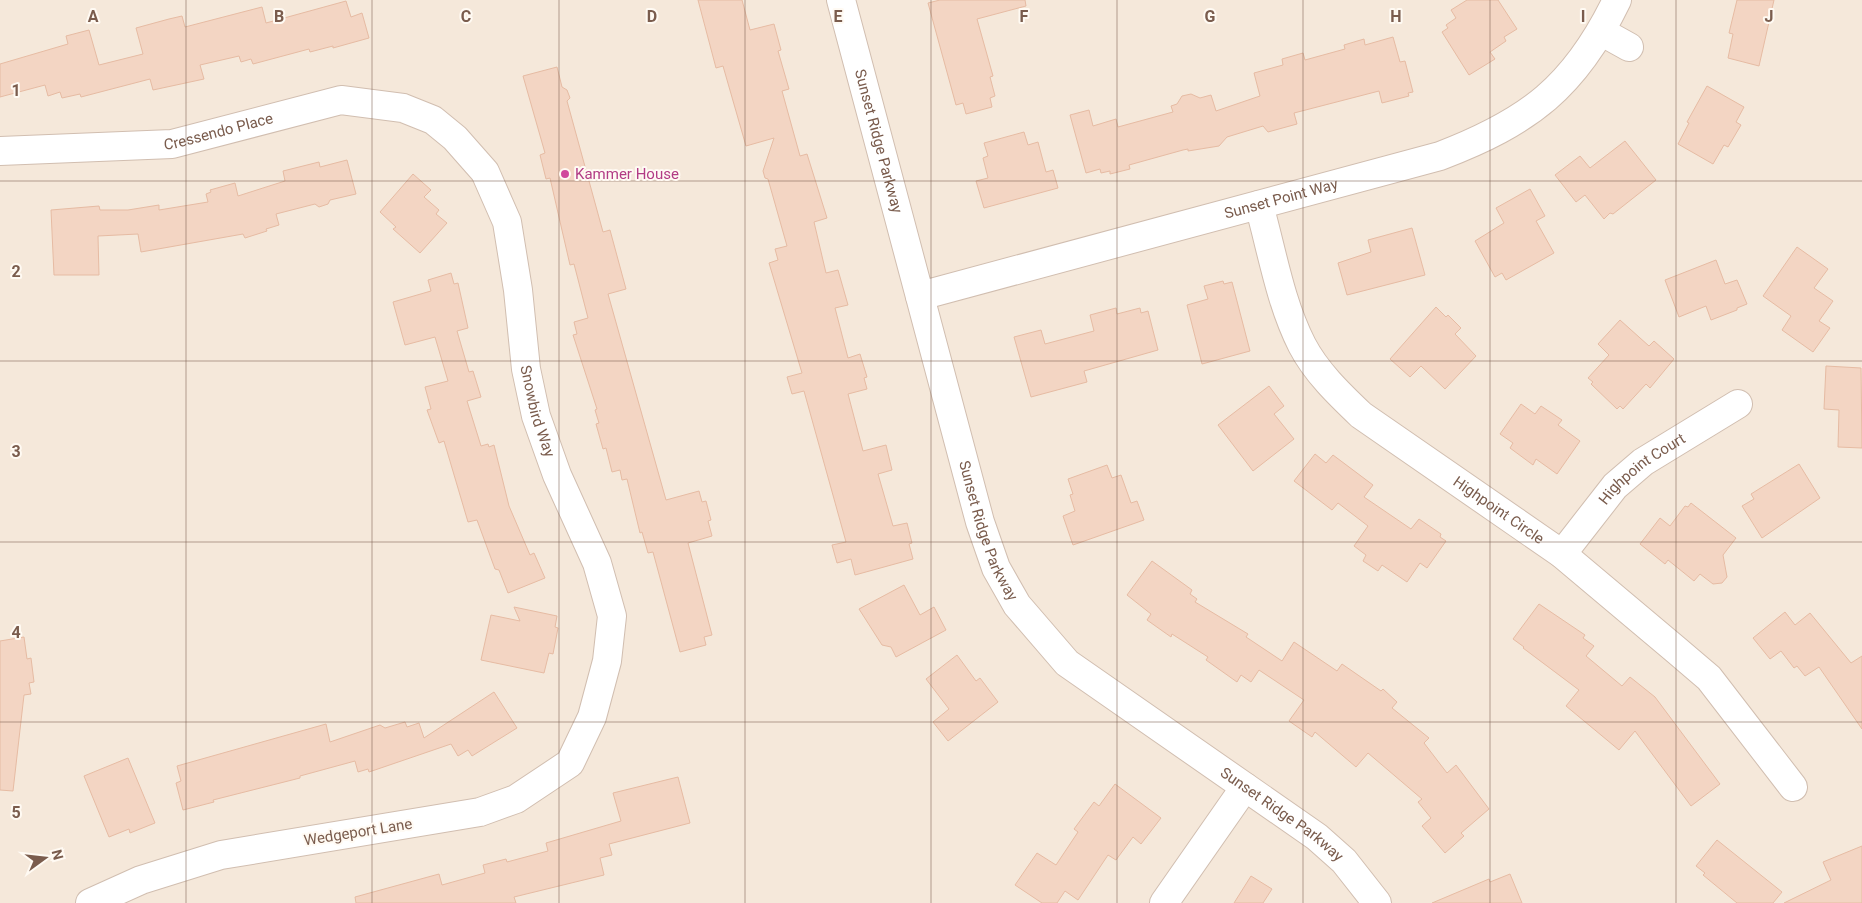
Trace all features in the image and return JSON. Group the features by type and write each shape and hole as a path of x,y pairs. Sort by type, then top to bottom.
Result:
{"street":[{"name":"Sunset Ridge Parkway","path":"841,0 980,522 996,568 1017,605 1067,663 1317,837 1344,861 1377,903"},
{"name":"Sunset Point Way","path":"920,296 1440,156 1481,140 1510,125 1541,105 1567,80 1602,32 1617,0"},
{"path":"1602,32 1629,47"},
{"name":"Cressendo Place","path":"0,151 172,144 341,100 403,108 433,120"},
{"name":"Snowbird Way","path":"433,120 455,138 485,172 507,222 518,290 526,369 536,416 557,475 597,563 612,616 606,661 592,717"},
{"name":"Highpoint Circle","path":"1259,205 1288,314 1302,346 1327,381 1361,415 1562,554 1709,678 1792,787"},
{"name":"Highpoint Court","path":"1562,554 1615,486 1643,462 1738,404"},
{"name":"Wedgeport Lane","path":"90,903 141,880 221,855 480,812 516,799 570,763 592,717"},
{"path":"1164,903 1245,787"}],"shaded area":[{"path":"0,0 1862,0 1862,903 0,903"}],"building":[{"path":"698,0 742,0 750,30 774,24 781,50 778,51 789,89 782,91 800,156 807,154 827,218 814,222 826,273 838,270 848,305 835,308 848,358 860,354 867,377 864,378 867,389 848,394 863,451 886,445 892,470 878,474 893,526 907,523 912,543 909,544 913,559 855,575 851,559 837,563 832,545 846,542 804,391 792,394 787,377 802,373 769,263 778,260 775,249 787,246 768,179 765,178 763,171 774,138 746,146 723,66 716,68"},
{"path":"940,0 1025,0 1026,6 977,19 993,76 990,77 995,96 990,98 992,107 966,114 963,103 956,105 928,3"},
{"path":"1467,0 1498,0 1517,29 1504,37 1506,41 1490,52 1495,59 1469,75 1442,32 1448,28 1446,25 1456,18 1451,10"},
{"path":"1737,0 1774,0 1759,66 1728,58 1733,34 1729,33"},
{"path":"346,1 351,17 362,13 369,38 333,48 333,46 310,52 309,49 253,64 251,59 241,62 239,56 200,65 204,79 153,90 150,79 81,97 80,94 62,98 60,92 48,96 45,85 0,97 0,64 68,44 66,36 89,30 99,65 143,54 136,28 169,19 182,16 185,27 262,7 266,23"},
{"path":"1393,37 1400,62 1405,61 1413,92 1408,93 1409,96 1382,103 1379,91 1294,113 1297,124 1268,132 1263,126 1227,137 1219,146 1188,151 1188,149 1183,150 1129,165 1130,169 1110,174 1110,171 1101,173 1100,169 1086,173 1070,115 1089,110 1093,126 1116,119 1118,127 1173,112 1171,106 1177,104 1182,96 1191,94 1200,98 1211,95 1216,111 1260,96 1254,73 1283,65 1282,59 1303,53 1305,60 1345,49 1344,45 1364,39 1365,45"},
{"path":"557,67 562,87 567,90 570,98 567,101 603,232 610,230 626,289 608,294 666,500 699,491 702,502 706,501 711,520 708,521 712,536 688,543 712,635 704,637 706,645 680,652 653,552 648,553 642,532 640,533 627,479 622,480 620,470 612,472 606,448 603,449 596,424 599,423 595,410 597,409 573,335 577,334 574,322 588,318 574,264 570,265 550,178 546,179 540,155 545,153 523,76"},
{"path":"1707,86 1744,107 1736,122 1741,125 1728,147 1724,145 1713,164 1678,144 1689,123 1687,122"},
{"path":"1024,132 1028,145 1038,142 1046,172 1053,170 1058,188 984,208 976,181 988,178 983,158 988,156 984,143"},
{"path":"1625,141 1656,180 1604,219 1585,195 1576,202 1555,175 1580,156 1590,168"},
{"path":"347,160 356,194 330,200 328,204 319,207 315,204 276,214 279,225 266,229 267,231 245,238 243,234 141,252 138,234 98,236 99,275 54,275 51,210 99,206 100,210 128,210 159,205 159,210 208,202 206,194 211,192 210,190 235,183 238,196 285,181 283,171 319,162 320,167"},
{"path":"413,174 431,190 424,197 439,210 436,214 447,223 420,253 393,229 396,227 380,212"},
{"path":"1530,189 1545,216 1536,221 1554,253 1506,280 1502,273 1495,277 1475,241 1504,223 1496,208"},
{"path":"1412,228 1425,275 1347,295 1338,263 1371,252 1368,240"},
{"path":"1797,247 1828,269 1814,288 1833,301 1819,321 1830,328 1813,352 1782,330 1791,316 1763,296"},
{"path":"1716,260 1725,284 1737,280 1747,304 1711,320 1706,306 1679,317 1665,280"},
{"path":"451,273 454,284 458,283 468,328 457,331 469,372 473,371 481,397 467,401 481,446 488,444 489,447 494,445 509,506 530,555 534,553 545,578 508,593 499,570 495,569 477,520 468,522 444,441 439,443 427,410 431,409 425,387 448,381 435,337 405,345 393,302 431,291 428,280"},
{"path":"1223,281 1224,284 1232,282 1250,351 1202,364 1187,305 1208,299 1204,286"},
{"path":"1436,307 1446,317 1448,315 1461,328 1455,334 1476,356 1445,389 1421,366 1410,377 1390,359"},
{"path":"1116,308 1117,314 1140,308 1141,313 1148,311 1158,350 1084,371 1087,382 1031,397 1014,337 1041,330 1045,344 1094,331 1090,315"},
{"path":"1620,320 1649,346 1654,341 1674,359 1650,388 1646,384 1623,409 1620,406 1617,409 1591,384 1593,382 1588,378 1609,355 1598,344"},
{"path":"1826,366 1861,368 1862,448 1838,447 1839,410 1824,409"},
{"path":"1269,386 1284,406 1274,414 1294,439 1253,471 1218,425"},
{"path":"1521,404 1535,414 1541,406 1562,420 1558,425 1580,441 1557,474 1536,459 1533,465 1510,448 1513,443 1500,434"},
{"path":"1315,454 1326,463 1333,455 1373,485 1364,497 1411,529 1419,519 1441,534 1440,537 1446,541 1427,568 1420,563 1407,582 1382,565 1378,571 1363,561 1366,555 1354,546 1368,526 1338,503 1332,510 1294,481"},
{"path":"1799,464 1820,498 1762,538 1742,506 1754,499 1751,494"},
{"path":"1107,465 1112,478 1121,475 1131,503 1137,501 1144,520 1073,545 1063,516 1075,511 1070,495 1073,494 1068,479"},
{"path":"1691,503 1736,538 1723,555 1727,577 1722,583 1713,584 1700,574 1694,581 1668,560 1665,564 1640,544 1660,518 1670,526 1685,506 1688,507"},
{"path":"1152,561 1192,590 1190,594 1197,599 1195,602 1248,634 1246,637 1282,661 1294,642 1337,671 1342,664 1381,691 1383,689 1397,702 1392,708 1429,738 1424,743 1447,773 1456,765 1489,809 1461,833 1464,836 1445,853 1422,826 1431,818 1418,802 1422,799 1368,753 1356,767 1315,732 1312,737 1289,721 1304,700 1259,670 1251,682 1241,675 1237,682 1206,660 1208,657 1172,634 1171,637 1147,620 1151,614 1127,595"},
{"path":"904,585 920,615 934,607 946,630 896,657 891,647 882,645 859,609"},
{"path":"1539,604 1585,635 1583,638 1594,646 1586,656 1622,686 1630,677 1655,697 1720,784 1691,806 1635,731 1619,750 1566,706 1579,690 1513,639"},
{"path":"514,607 557,616 555,627 558,628 553,654 549,653 544,673 481,660 491,615 520,621"},
{"path":"1785,612 1795,625 1810,613 1851,663 1862,656 1862,729 1819,667 1805,676 1797,666 1794,668 1781,651 1770,659 1753,638"},
{"path":"24,637 27,659 31,658 34,682 29,683 31,694 24,695 13,791 0,790 0,641"},
{"path":"957,655 976,681 980,678 998,702 948,741 933,722 949,709 926,679"},
{"path":"494,692 517,728 472,756 468,750 458,756 451,744 369,772 368,769 358,772 355,761 183,810 176,783 181,781 177,766 326,724 330,742 380,725 385,728 405,722 407,727 419,723 424,738"},
{"path":"128,758 155,823 130,833 129,829 109,837 84,776"},
{"path":"678,777 690,823 609,844 612,855 600,858 604,875 514,897 516,903 356,903 355,897 439,874 442,885 485,873 483,865 506,859 507,862 548,851 546,843 621,821 613,793"},
{"path":"1115,784 1161,818 1141,844 1133,837 1116,860 1108,855 1078,900 1065,891 1057,903 1042,903 1015,885 1037,853 1056,865 1078,832 1074,829 1094,802 1099,806"},
{"path":"1717,840 1782,892 1773,903 1737,903 1703,875 1705,873 1696,866"},
{"path":"1862,846 1862,903 1784,903 1831,880 1823,862"},
{"path":"1510,874 1522,903 1432,903 1489,879 1490,882"},
{"path":"1251,876 1272,889 1263,903 1234,903"}],"place":[{"name":"Kammer House","path":"565,174"}]}
